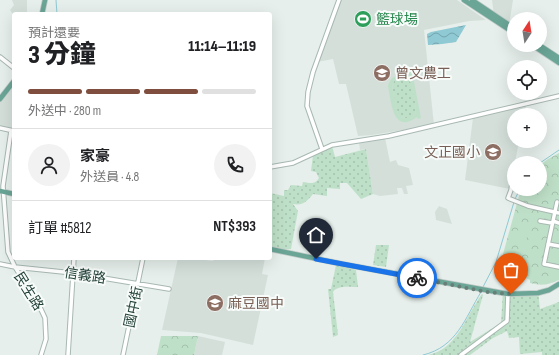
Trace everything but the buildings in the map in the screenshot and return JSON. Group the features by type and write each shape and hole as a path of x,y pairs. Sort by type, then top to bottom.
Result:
{"main road":[{"path":"42,12 45,0"},
{"path":"464,0 507,28"},
{"path":"472,0 507,23"},
{"path":"547,50 559,58"},
{"path":"542,52 559,63"},
{"path":"0,98 12,83"},
{"path":"1,191 12,194"},
{"path":"272,249 487,292 508,294 538,293 549,290 559,284"}],"street":[{"path":"322,149 307,106 308,92 313,72 339,0"},
{"path":"0,56 12,66"},
{"path":"272,167 293,163 336,144 389,136 559,96"},
{"path":"0,128 12,131"},
{"name":"民生路","path":"12,131 1,191 8,252 15,267 38,303 45,318 46,339 40,355"},
{"path":"509,196 508,198 528,206 557,212"},
{"path":"557,202 557,212 553,222 544,264 559,267"},
{"path":"0,215 5,216"},
{"path":"540,221 559,222"},
{"path":"548,244 559,246"},
{"path":"68,355 74,260"},
{"name":"國中街","path":"123,355 143,260"},
{"name":"信義路","path":"0,264 15,267 73,272 169,289"},
{"path":"460,355 508,321 508,294"}],"shaded area":[{"path":"12,0 27,0 27,12 12,13 10,10 14,5"},
{"name":"曾文農工","path":"340,0 457,0 486,20 469,21 424,30 434,125 358,136 346,84 339,84 333,59 317,62"},
{"path":"492,0 513,0 511,12 507,12 507,24 494,15"},
{"path":"12,84 12,128 0,125 0,99"},
{"name":"文正國小","path":"507,110 507,148 518,148 516,156 507,156 507,188 465,180 473,118"},
{"path":"385,138 390,162 396,160 398,165 409,168 413,185 406,186 408,194 404,194 402,188 397,188 398,194 380,196 373,194 366,149 360,150 359,142"},
{"path":"439,206 447,209 452,224 436,220 435,212"},
{"name":"麻豆國中","path":"178,260 265,260 262,274 268,275 253,345 201,333 162,330"},
{"name":"麻豆國中","path":"198,336 225,342 222,355 194,355"}],"green space":[{"path":"412,71 421,118 418,119 417,117 403,122 398,119 392,108 388,86 391,80 396,76 402,74 409,75 409,72","holes":["399,78 408,79 411,83 416,106 415,114 411,118 400,117 398,114 392,86 394,81"]},
{"path":"399,78 408,79 412,85 416,110 414,116 411,118 400,117 398,114 392,86 394,81"},
{"path":"332,146 335,157 366,149 373,194 361,199 347,183 340,183 340,189 327,188 327,196 313,194 302,204 293,204 298,211 291,249 272,250 272,193 284,196 284,190 288,190 291,185 302,186 303,182 316,182 319,178 316,172 311,171 313,155"},
{"path":"559,153 559,280 542,285 530,283 530,280 526,278 522,259 515,261 514,264 500,265 519,196 547,196 548,159"},
{"path":"515,230 528,232 525,246 512,243"},
{"path":"376,245 389,245 386,267 373,265"},
{"path":"336,265 356,270 358,287 341,287 337,288 333,292 338,335 333,337 328,289 331,289"},
{"path":"503,291 525,293 538,291 540,309 559,302 559,355 542,355 542,352 520,354 519,337 509,338 507,331 493,338 470,355 428,355 438,352 454,339 482,294 483,295 470,342 501,323"},
{"path":"161,336 198,336 194,355 157,355"}],"water":[{"path":"466,25 456,42 428,45 427,34"}],"waterway":[{"path":"56,0 57,12"},
{"path":"547,158 559,150"},
{"path":"483,287 496,262 514,202"},
{"path":"423,355 435,351 452,338 465,321 481,292"}],"way so far":[{"path":"417,278 487,292 511,294"}],"place":[{"name":"籃球場","path":"363,19"},
{"name":"曾文農工","path":"382,73"},
{"name":"文正國小","path":"493,152"},
{"name":"麻豆國中","path":"215,303"}],"route":[{"path":"316,259 417,278"}]}
